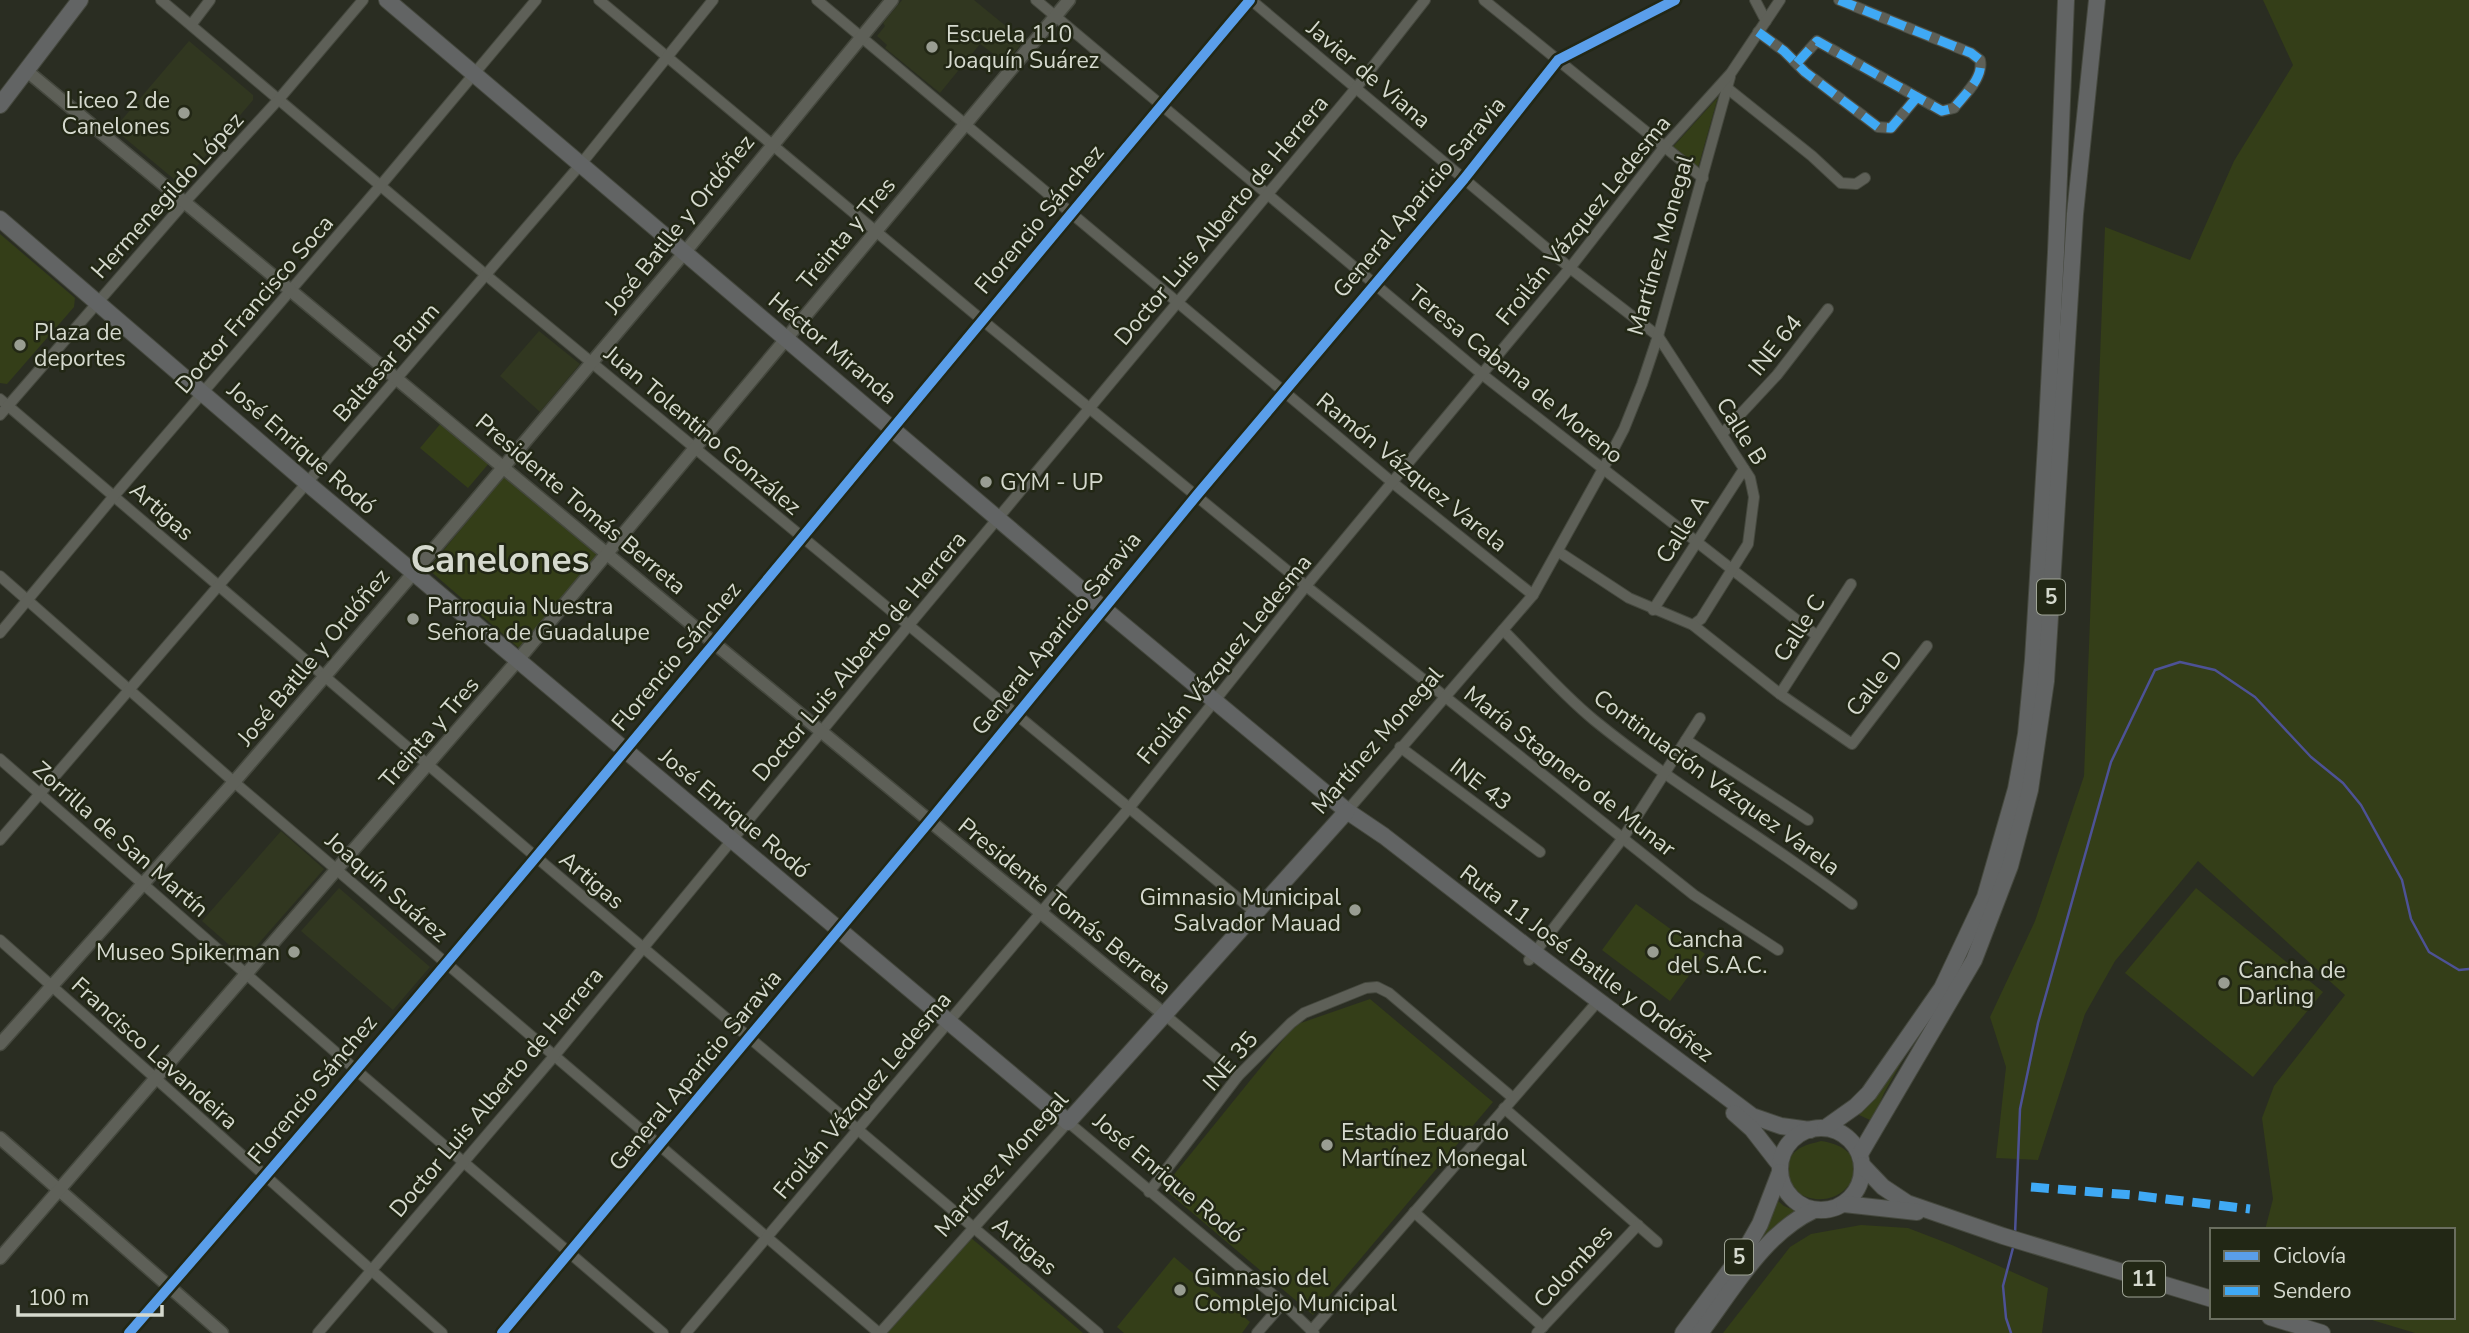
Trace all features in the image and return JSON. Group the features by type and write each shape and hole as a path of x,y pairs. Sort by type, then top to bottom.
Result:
{"highway":[{"path":"0,105 80,0"},
{"name":"Héctor Miranda","path":"387,0 1344,814"},
{"name":"5","path":"1817,1129 1856,1107 1869,1093 1942,988 1986,897 2016,789 2026,734 2034,660 2056,252 2066,0"},
{"name":"5","path":"1861,1160 1974,960 2010,866 2030,790 2046,681 2075,214 2097,0"},
{"name":"José Enrique Rodó","path":"0,219 307,483 1068,1122"},
{"name":"Ruta 11 José Batlle y Ordóñez","path":"1344,814 1384,836 1532,957 1752,1116 1781,1126 1817,1129"},
{"name":"Martínez Monegal","path":"1068,1122 1344,814"},
{"name":"Ruta 11 José Batlle y Ordóñez","path":"1595,1003 1741,1119 1752,1129 1780,1169"},
{"path":"1817,1129 1842,1134 1855,1146 1861,1160 1859,1187 1844,1204 1835,1209 1814,1210 1797,1203 1785,1190 1780,1169 1787,1147 1801,1133 1817,1129"},
{"name":"11","path":"1861,1160 1894,1195 1937,1214 2210,1298"},
{"name":"5","path":"1683,1333 1747,1247 1760,1224 1780,1169"},
{"name":"11","path":"1844,1204 1937,1214"},
{"name":"5","path":"1700,1333 1773,1239 1798,1218 1814,1210"},
{"path":"2276,1319 2322,1333"}],"street":[{"name":"Juan Tolentino González","path":"161,0 486,275 1256,912"},
{"path":"191,25 210,0"},
{"name":"Hermenegildo López","path":"0,415 4,403 279,99 363,0"},
{"name":"Doctor Francisco Soca","path":"0,633 536,0"},
{"name":"María Stagnero de Munar","path":"599,0 1306,586 1694,895 1778,950"},
{"name":"Baltasar Brum","path":"0,840 581,164 713,0"},
{"name":"Ramón Vázquez Varela","path":"817,0 1393,483 1533,595"},
{"name":"José Batlle y Ordóñez","path":"0,1044 234,782 592,363 892,0"},
{"name":"Teresa Cabana de Moreno","path":"1035,0 1483,375 1816,635"},
{"name":"Treinta y Tres","path":"0,1258 518,660 1069,0"},
{"name":"Javier de Viana","path":"1250,0 1570,268 1658,336"},
{"name":"Florencio Sánchez","path":"129,1333 536,858 891,427 1250,0"},
{"name":"Doctor Luis Alberto de Herrera","path":"318,1333 555,1055 1356,88 1425,0"},
{"path":"1484,0 1703,178"},
{"name":"General Aparicio Saravia","path":"502,1333 929,822 1196,495 1464,179 1558,60 1675,0"},
{"path":"1755,0 1766,20"},
{"name":"Froilán Vázquez Ledesma","path":"686,1333 1130,807 1306,586 1570,268 1665,146 1731,73 1780,0"},
{"path":"1797,64 1817,41 1942,111 1954,108 1979,76 1980,60 1971,53 1839,0"},
{"path":"1758,32 1784,51 1820,84 1885,129 1891,128 1917,97"},
{"name":"Presidente Tomás Berreta","path":"27,71 1238,1076"},
{"name":"Martínez Monegal","path":"1344,814 1533,595 1603,469 1638,395 1658,336 1731,73"},
{"path":"1727,88 1812,156 1841,183 1856,184 1865,178"},
{"name":"INE 64","path":"1722,435 1777,375 1828,309"},
{"name":"Calle B","path":"1658,336 1750,478 1754,497 1748,544 1701,619 1693,625"},
{"name":"Artigas","path":"4,403 1098,1333"},
{"name":"Calle A","path":"1653,610 1744,469"},
{"path":"1559,552 1629,598 1693,625 1780,694"},
{"name":"Joaquín Suárez","path":"0,576 234,782 880,1333"},
{"name":"Calle C","path":"1780,694 1816,635 1852,584"},
{"name":"Continuación Vázquez Varela","path":"1503,630 1592,718 1665,774 1852,904"},
{"name":"Calle D","path":"1780,694 1852,744 1927,646"},
{"path":"1532,957 1623,838 1700,718"},
{"path":"1686,740 1808,820"},
{"name":"INE 43","path":"1400,747 1540,852"},
{"name":"Zorrilla de San Martín","path":"0,759 356,1070 663,1333"},
{"name":"Francisco Lavandeira","path":"0,940 442,1333"},
{"name":"INE 35","path":"1149,1192 1238,1076 1304,1013 1366,988 1377,987 1388,993 1513,1098"},
{"path":"1313,1332 1595,1003"},
{"path":"1504,1108 1657,1242"},
{"name":"Martínez Monegal","path":"880,1333 1068,1122"},
{"name":"José Enrique Rodó","path":"1068,1122 1283,1303 1313,1332"},
{"path":"0,1138 222,1333"},
{"path":"1414,1212 1540,1330"},
{"name":"Colombes","path":"1540,1330 1638,1225"},
{"path":"1257,1333 1283,1303"}],"shaded area":[{"name":"Escuela 110 Joaquín Suárez","path":"902,0 974,0 1024,41 1006,63 980,44 940,93 885,48 887,45 877,36 885,26 883,23"},
{"path":"2263,0 2469,0 2469,1333 2415,1333 2369,1319 2455,1319 2455,1228 2266,1228 2273,1199 2262,1118 2274,1086 2345,995 2198,861 2115,961 2085,1014 2038,1160 1996,1158 2006,1067 1990,1017 2035,921 2084,776 2105,227 2190,260 2234,161 2293,65"},
{"name":"Liceo 2 de Canelones","path":"189,41 253,95 253,100 181,185 114,129"},
{"path":"1718,97 1698,168 1672,148"},
{"name":"Plaza de deportes","path":"0,234 75,298 74,307 7,384 0,383"},
{"path":"539,331 580,364 540,412 500,376"},
{"path":"442,422 490,462 468,488 420,448"},
{"path":"504,477 598,554 520,649 428,569"},
{"path":"281,831 324,869 245,959 202,921"},
{"path":"339,888 430,967 393,1010 301,931"},
{"name":"Cancha de Darling","path":"2196,888 2323,992 2253,1077 2125,973"},
{"name":"Cancha del S.A.C.","path":"1636,904 1705,954 1670,1001 1602,950"},
{"name":"Estadio Eduardo Martínez Monegal","path":"1370,999 1493,1102 1313,1315 1163,1188 1295,1025"},
{"path":"1913,1042 1884,1093 1872,1121 1857,1114"},
{"path":"1821,1141 1841,1147 1852,1157 1855,1169 1852,1181 1843,1191 1830,1198 1814,1199 1790,1187 1785,1169 1794,1152 1805,1145"},
{"path":"1778,1201 1796,1211 1757,1246 1755,1243"},
{"path":"1861,1225 1908,1228 2048,1288 2042,1333 1723,1333 1790,1247 1811,1234"},
{"path":"970,1237 1083,1333 886,1333"},
{"name":"Gimnasio del Complejo Municipal","path":"1174,1257 1250,1322 1242,1333 1124,1333 1117,1327"}],"waterway":[{"path":"2015,1234 2020,1109 2038,1023 2111,762 2155,670 2180,662 2215,670 2255,697 2311,757 2343,783 2361,805 2402,880 2411,919 2429,952 2459,970 2469,969"},
{"path":"2011,1333 2006,1318 2003,1286 2014,1244"}],"marked path":[{"path":"1797,63 1817,41 1942,111 1954,108 1976,80 1980,60 1971,53 1839,0"},
{"path":"1758,32 1784,51 1805,72 1878,127 1891,128 1917,97"},
{"path":"2031,1187 2132,1195 2250,1209"}],"cycle path":[{"path":"129,1333 413,1003 1250,0"},
{"path":"502,1333 929,822 1197,495 1464,179 1558,60 1675,0"}],"place":[{"name":"Escuela 110 Joaquín Suárez","path":"932,47"},
{"name":"Liceo 2 de Canelones","path":"184,113"},
{"name":"Plaza de deportes","path":"20,345"},
{"name":"GYM - UP","path":"986,482"},
{"name":"Parroquia Nuestra Señora de Guadalupe","path":"413,619"},
{"name":"Gimnasio Municipal Salvador Mauad","path":"1355,910"},
{"name":"Museo Spikerman","path":"294,952"},
{"name":"Cancha del S.A.C.","path":"1653,952"},
{"name":"Cancha de Darling","path":"2224,983"},
{"name":"Estadio Eduardo Martínez Monegal","path":"1327,1145"},
{"name":"Gimnasio del Complejo Municipal","path":"1180,1290"}],"district":[{"name":"Canelones","path":"500,559"}]}
